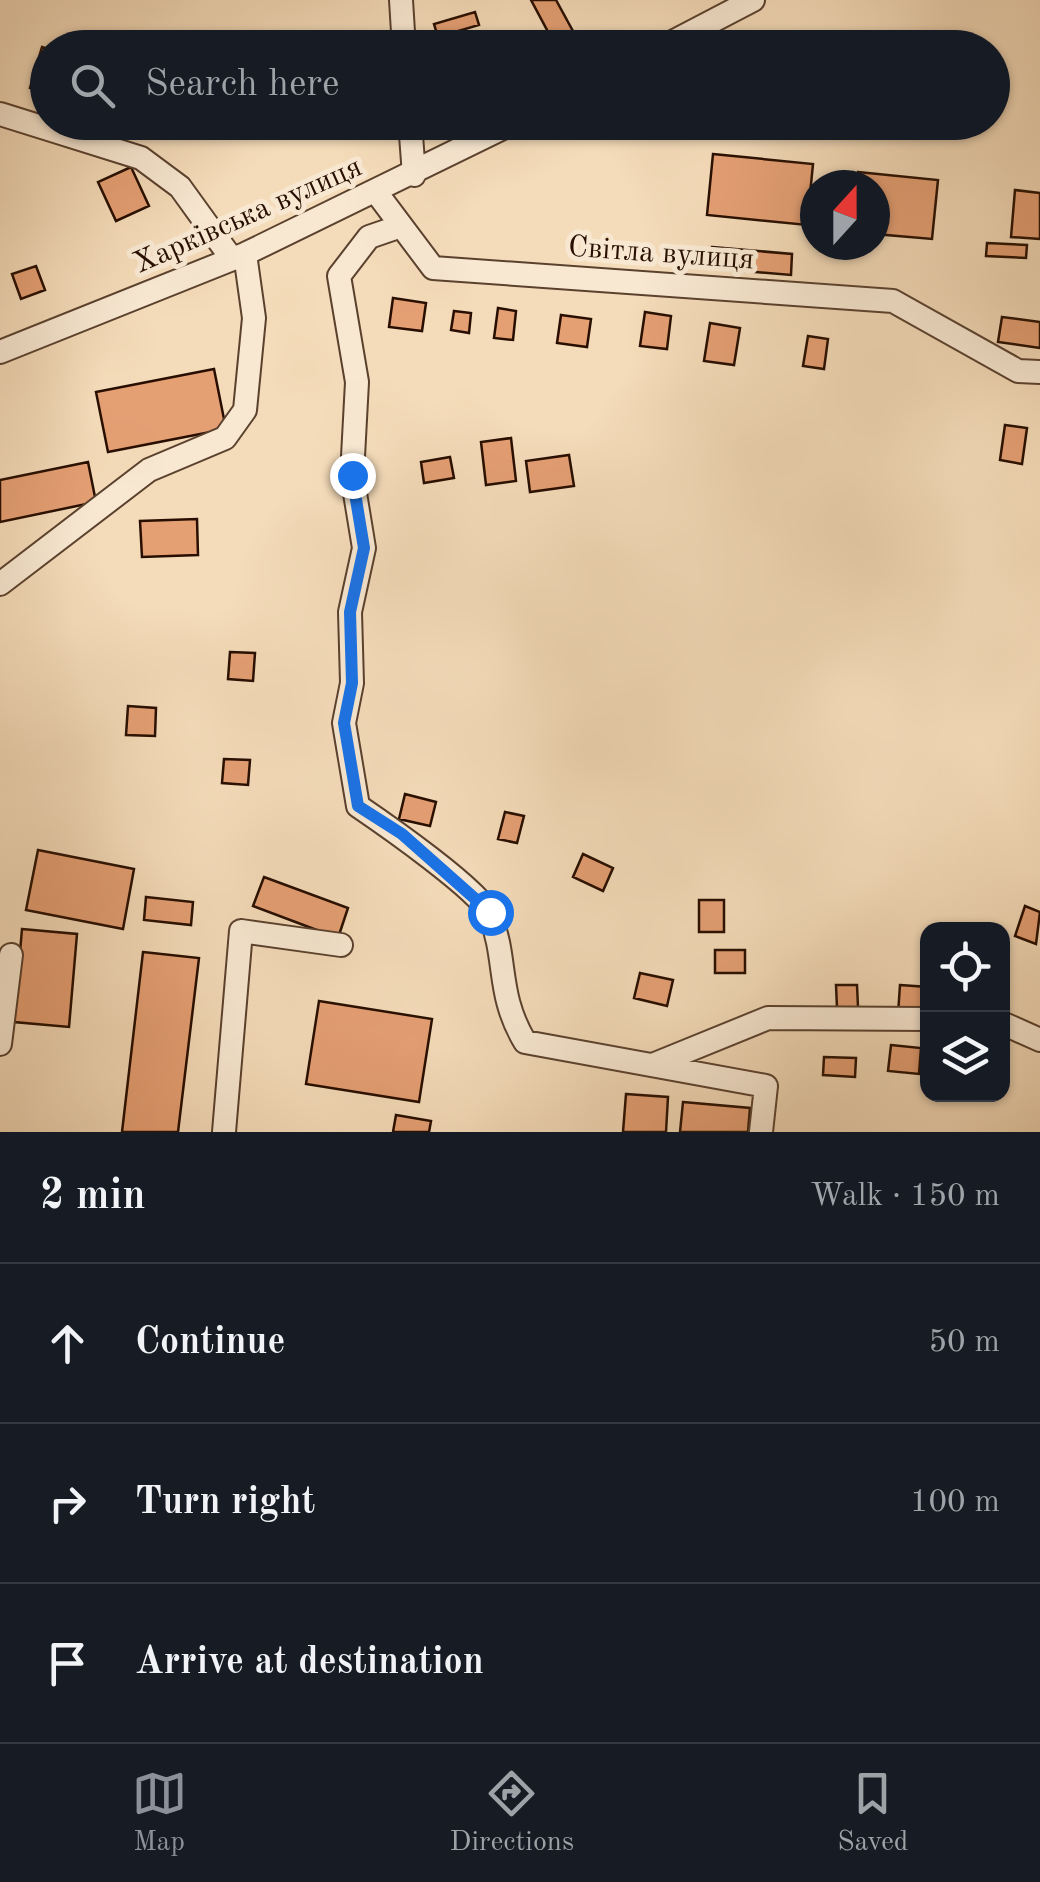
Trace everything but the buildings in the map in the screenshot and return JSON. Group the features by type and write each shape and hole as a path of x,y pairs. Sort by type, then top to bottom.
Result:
{"street":[{"path":"400,0 402,30"},
{"path":"694,30 752,0"},
{"path":"0,114 30,123"},
{"path":"0,584 149,470 225,438 245,410 254,318 239,256 180,187 142,158 84,140"},
{"path":"411,140 414,175"},
{"name":"Харківська вулиця","path":"0,352 239,256 481,140"},
{"name":"Світла вулиця","path":"376,192 432,268 893,301 1018,371 1040,372"},
{"path":"401,226 370,237 339,276 358,382 352,475 364,548 350,612 352,683 344,723 358,806 402,834 490,912 507,1012 525,1042 766,1086 761,1132"},
{"path":"224,1132 241,932 341,945"},
{"path":"0,1044 11,955"},
{"path":"654,1064 768,1018 920,1019"},
{"path":"1010,1027 1040,1040"}],"route":[{"path":"352,475 364,548 350,612 352,683 344,723 358,806 402,834 490,912"}]}
